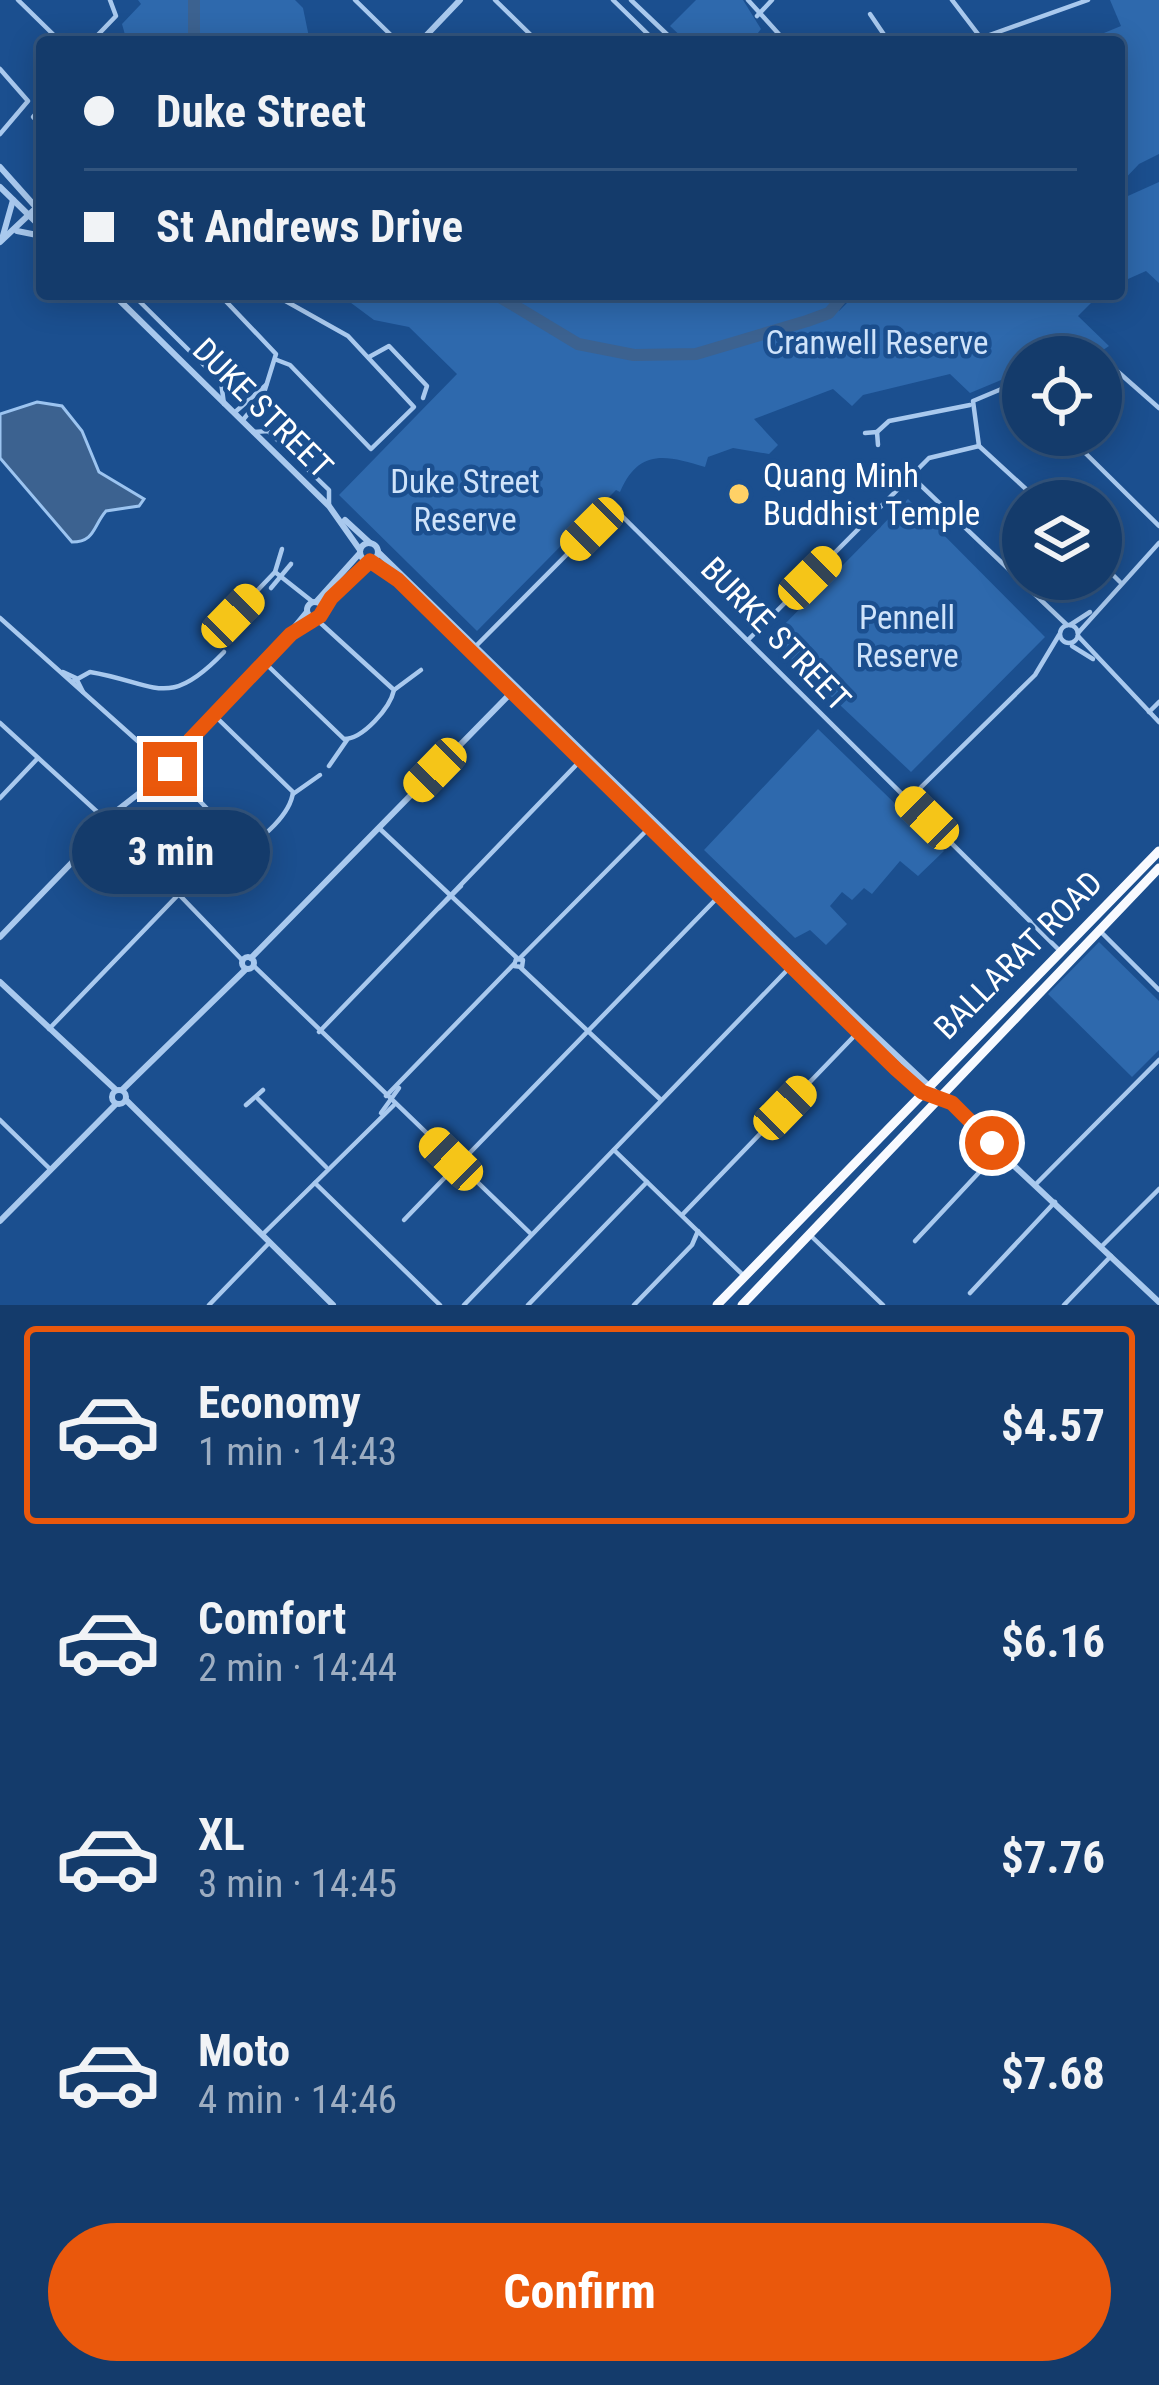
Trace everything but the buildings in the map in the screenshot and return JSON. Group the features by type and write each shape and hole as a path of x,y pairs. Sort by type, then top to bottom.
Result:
{"highway":[{"name":"BALLARAT ROAD","path":"747,1303 943,1097 1064,955 1069,941 1159,851"},
{"name":"BALLARAT ROAD","path":"717,1305 926,1088 1159,868"}],"street":[{"path":"18,0 55,36"},
{"path":"96,36 117,12 110,0"},
{"path":"355,0 392,36"},
{"path":"427,36 460,0"},
{"path":"495,0 532,36"},
{"path":"613,0 650,36"},
{"path":"631,0 669,36"},
{"path":"748,0 780,36"},
{"path":"758,16 772,0"},
{"path":"952,0 979,36"},
{"path":"987,36 1088,0"},
{"path":"870,14 885,36"},
{"path":"0,69 28,101 0,134"},
{"path":"0,167 36,208"},
{"path":"0,188 36,225"},
{"path":"0,242 13,200"},
{"path":"0,242 36,212"},
{"path":"12,232 36,231"},
{"name":"DUKE STREET","path":"119,300 378,552"},
{"path":"138,300 221,382 224,404"},
{"path":"225,300 272,345 277,360 268,383 242,421"},
{"path":"277,360 290,365 371,449 411,411 414,402 343,333 284,300"},
{"path":"369,357 389,346 427,386 423,398"},
{"path":"1122,375 1159,408"},
{"path":"234,413 268,383"},
{"path":"865,433 877,432 890,421 970,405 979,395 1002,387"},
{"path":"970,405 979,446 1016,480"},
{"path":"877,432 878,445"},
{"path":"747,641 935,455 979,446"},
{"path":"1088,456 1159,526"},
{"path":"911,476 1046,609 1069,625 1098,662 1159,722"},
{"name":"DUKE STREET","path":"328,506 369,561"},
{"name":"BURKE STREET","path":"473,649 611,514 630,521 1064,955"},
{"path":"315,610 370,543"},
{"path":"1122,580 1159,543"},
{"path":"271,588 282,549"},
{"path":"0,937 291,634 378,552 583,758 797,960 861,1029"},
{"path":"369,561 398,580 473,649"},
{"path":"233,616 291,564"},
{"path":"278,575 394,690"},
{"path":"908,800 1046,660 1078,634 1103,600"},
{"path":"1046,609 1068,644 1098,662"},
{"path":"1046,660 1059,634 1094,609"},
{"path":"0,618 74,680 244,846"},
{"path":"74,680 89,672 144,689 177,688 197,678 224,652"},
{"path":"265,663 346,740"},
{"path":"328,766 346,740 392,701 394,690 421,670"},
{"path":"0,1221 513,689"},
{"path":"1149,712 1159,702"},
{"path":"214,716 293,794"},
{"path":"0,723 530,1236"},
{"path":"319,1032 583,758"},
{"path":"0,798 38,759"},
{"path":"231,867 244,846 257,841 290,806 293,794 320,775"},
{"path":"209,1305 280,1219 378,1117 402,1084 652,825"},
{"path":"379,828 662,1100"},
{"path":"722,892 790,967 926,1088 943,1097 1159,1302"},
{"path":"404,1220 722,892"},
{"path":"49,1029 178,896"},
{"path":"1098,930 1159,990"},
{"name":"BURKE STREET","path":"1043,932 1069,941"},
{"path":"464,1305 797,960"},
{"path":"0,982 333,1305"},
{"path":"682,1215 861,1029"},
{"path":"1035,1184 1159,1060"},
{"path":"246,1105 258,1100 263,1090"},
{"path":"258,1100 328,1169"},
{"path":"0,1120 50,1169"},
{"path":"614,1150 744,1276"},
{"path":"915,1241 1000,1150"},
{"path":"529,1305 647,1182"},
{"path":"315,1183 440,1305"},
{"path":"1101,1247 1159,1189"},
{"path":"970,1293 1054,1202"},
{"path":"634,1305 692,1245 698,1231"},
{"path":"810,1235 884,1305"},
{"path":"1064,1305 1111,1256"}],"green space":[{"path":"138,0 295,0 303,8 309,36 125,36 122,24 141,4"},
{"path":"696,0 743,0 761,29 756,36 681,36 670,26"},
{"path":"1110,0 1159,0 1159,154 1139,164 1125,179 1125,36 1097,36 1121,26"},
{"path":"1159,182 1159,283 1146,271 1125,280 1125,197"},
{"path":"347,300 843,300 839,311 850,300 1094,300 1078,316 1099,336 1002,336 1002,380 970,393 950,374 863,395 852,406 833,389 754,419 778,445 769,454 733,448 708,457 705,467 666,458 645,462 477,631 339,495 457,374 409,327 374,320"},
{"name":"Pennell Reserve","path":"908,499 1002,594 1002,600 1008,600 1045,637 911,772 770,639"},
{"path":"818,729 944,851 918,876 900,861 872,894 864,888 852,900 842,892 830,906 847,924 826,945 810,930 795,938 704,850"},
{"path":"1099,942 1159,1001 1159,1050 1132,1077 1048,994"}],"shaded area":[{"path":"37,402 62,406 82,431 99,472 144,499 139,506 106,511 89,536 72,542 0,458 0,414"}],"waterway":[{"path":"194,0 194,36"},
{"path":"505,300 578,344 634,355 696,354 829,313 840,300"}],"place":[{"name":"Quang Minh Buddhist Temple","path":"739,494"}],"route":[{"path":"170,769 190,740 291,634 320,616 331,598 370,561 398,580 896,1069 922,1092 952,1103 992,1143"}],"park label":[{"name":"Cranwell Reserve","path":"877,342"},
{"name":"Duke Street Reserve","path":"465,500"}]}
